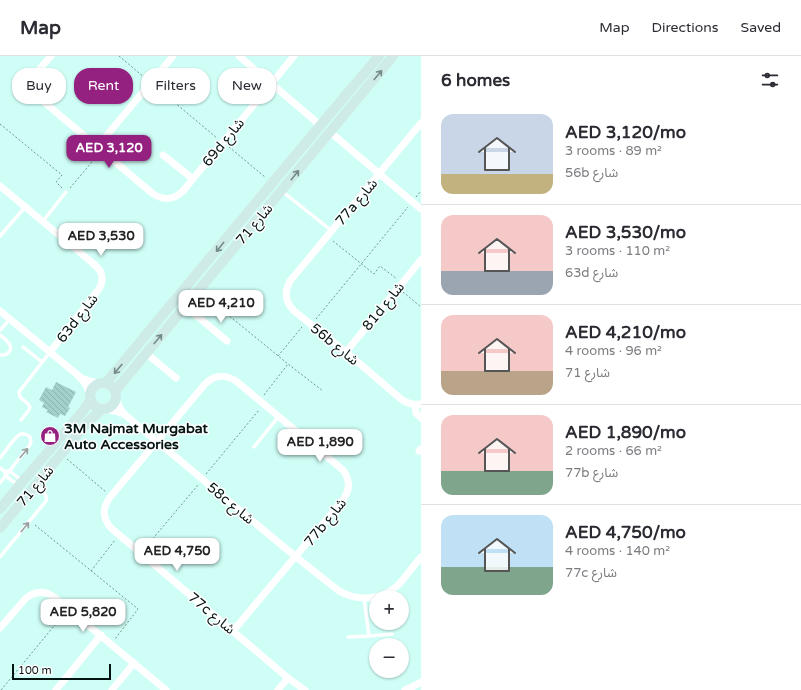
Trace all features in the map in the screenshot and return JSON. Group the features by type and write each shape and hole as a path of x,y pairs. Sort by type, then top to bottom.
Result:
{"street":[{"path":"51,56 37,72 33,81 34,91 41,100 99,149 141,96"},
{"path":"163,68 173,56"},
{"path":"239,56 254,68"},
{"name":"69d شارع","path":"276,78 294,56"},
{"name":"شارع 71","path":"103,383 379,56"},
{"name":"شارع 71","path":"116,395 146,353 393,56"},
{"path":"276,86 320,125"},
{"name":"69d شارع","path":"99,149 156,196 161,198 176,197 183,191 255,104"},
{"name":"77a شارع","path":"290,281 421,123"},
{"path":"330,132 421,209"},
{"path":"163,155 193,179"},
{"name":"63d شارع","path":"0,186 95,265 101,272 101,285 99,289 50,352"},
{"name":"81d شارع","path":"346,352 421,260"},
{"name":"56b شارع","path":"290,281 286,291 286,296 287,302 294,311 346,352 401,399 410,404 418,404"},
{"path":"185,306 227,341"},
{"path":"0,311 79,376 89,381 112,386 116,395 115,401 111,406 104,409 96,406 92,402 86,386 79,376"},
{"path":"146,353 176,378"},
{"name":"77b شارع","path":"157,441 209,380 214,377 225,376 231,378 260,400 347,474 349,486 346,497 233,631"},
{"path":"90,397 92,389 103,383"},
{"name":"58c شارع","path":"116,395 119,406 124,414"},
{"name":"شارع 71","path":"0,509 79,416 87,405 90,397"},
{"path":"418,404 416,413 421,418"},
{"name":"شارع 71","path":"0,528 86,424 104,409"},
{"name":"58c شارع","path":"104,409 115,410 124,414 339,591 353,597 364,598"},
{"name":"77c شارع","path":"157,441 111,496 105,506 104,512 107,524 288,678 305,690"},
{"path":"364,598 376,597 397,586 421,557"},
{"path":"0,628 31,594 37,592 49,593 166,690"},
{"path":"56,690 101,635"},
{"path":"112,690 134,663"},
{"path":"278,690 288,678"},
{"path":"405,690 421,682"},
{"path":"412,690 421,687"}],"lane":[{"path":"282,191 330,234"},
{"path":"43,222 66,192"},
{"path":"0,236 25,207"},
{"path":"0,330 10,319"},
{"path":"0,335 8,342 10,347 9,353 0,355"},
{"path":"23,347 42,362"},
{"path":"21,420 30,407 20,397 19,392 50,352"},
{"path":"254,447 279,416"},
{"path":"0,458 19,435 24,434 29,436 31,440 30,445 0,483"},
{"path":"0,468 6,475 20,484"},
{"path":"4,471 9,471 20,484"},
{"path":"0,557 44,504 46,499 44,492 36,485"},
{"path":"364,598 369,636"},
{"path":"348,637 392,634"}],"path":[{"path":"119,56 141,75"},
{"path":"176,104 272,183"},
{"path":"0,124 62,175 56,182 66,192 99,149"},
{"path":"312,325 421,191"},
{"path":"330,234 374,274 380,266 421,307"},
{"path":"198,291 323,391"},
{"path":"278,356 302,327"},
{"path":"260,400 288,364"},
{"path":"61,454 111,496"},
{"path":"30,521 138,609 111,644"},
{"path":"91,571 119,535"},
{"path":"0,690 68,608"}],"building":[{"path":"56,382 76,392 68,407 70,408 65,416 60,414 58,418 46,412 48,410 42,407 44,403 39,400 46,387 52,390"}],"place":[{"name":"3M Najmat Murgabat Auto Accessories","path":"50,436"}]}
